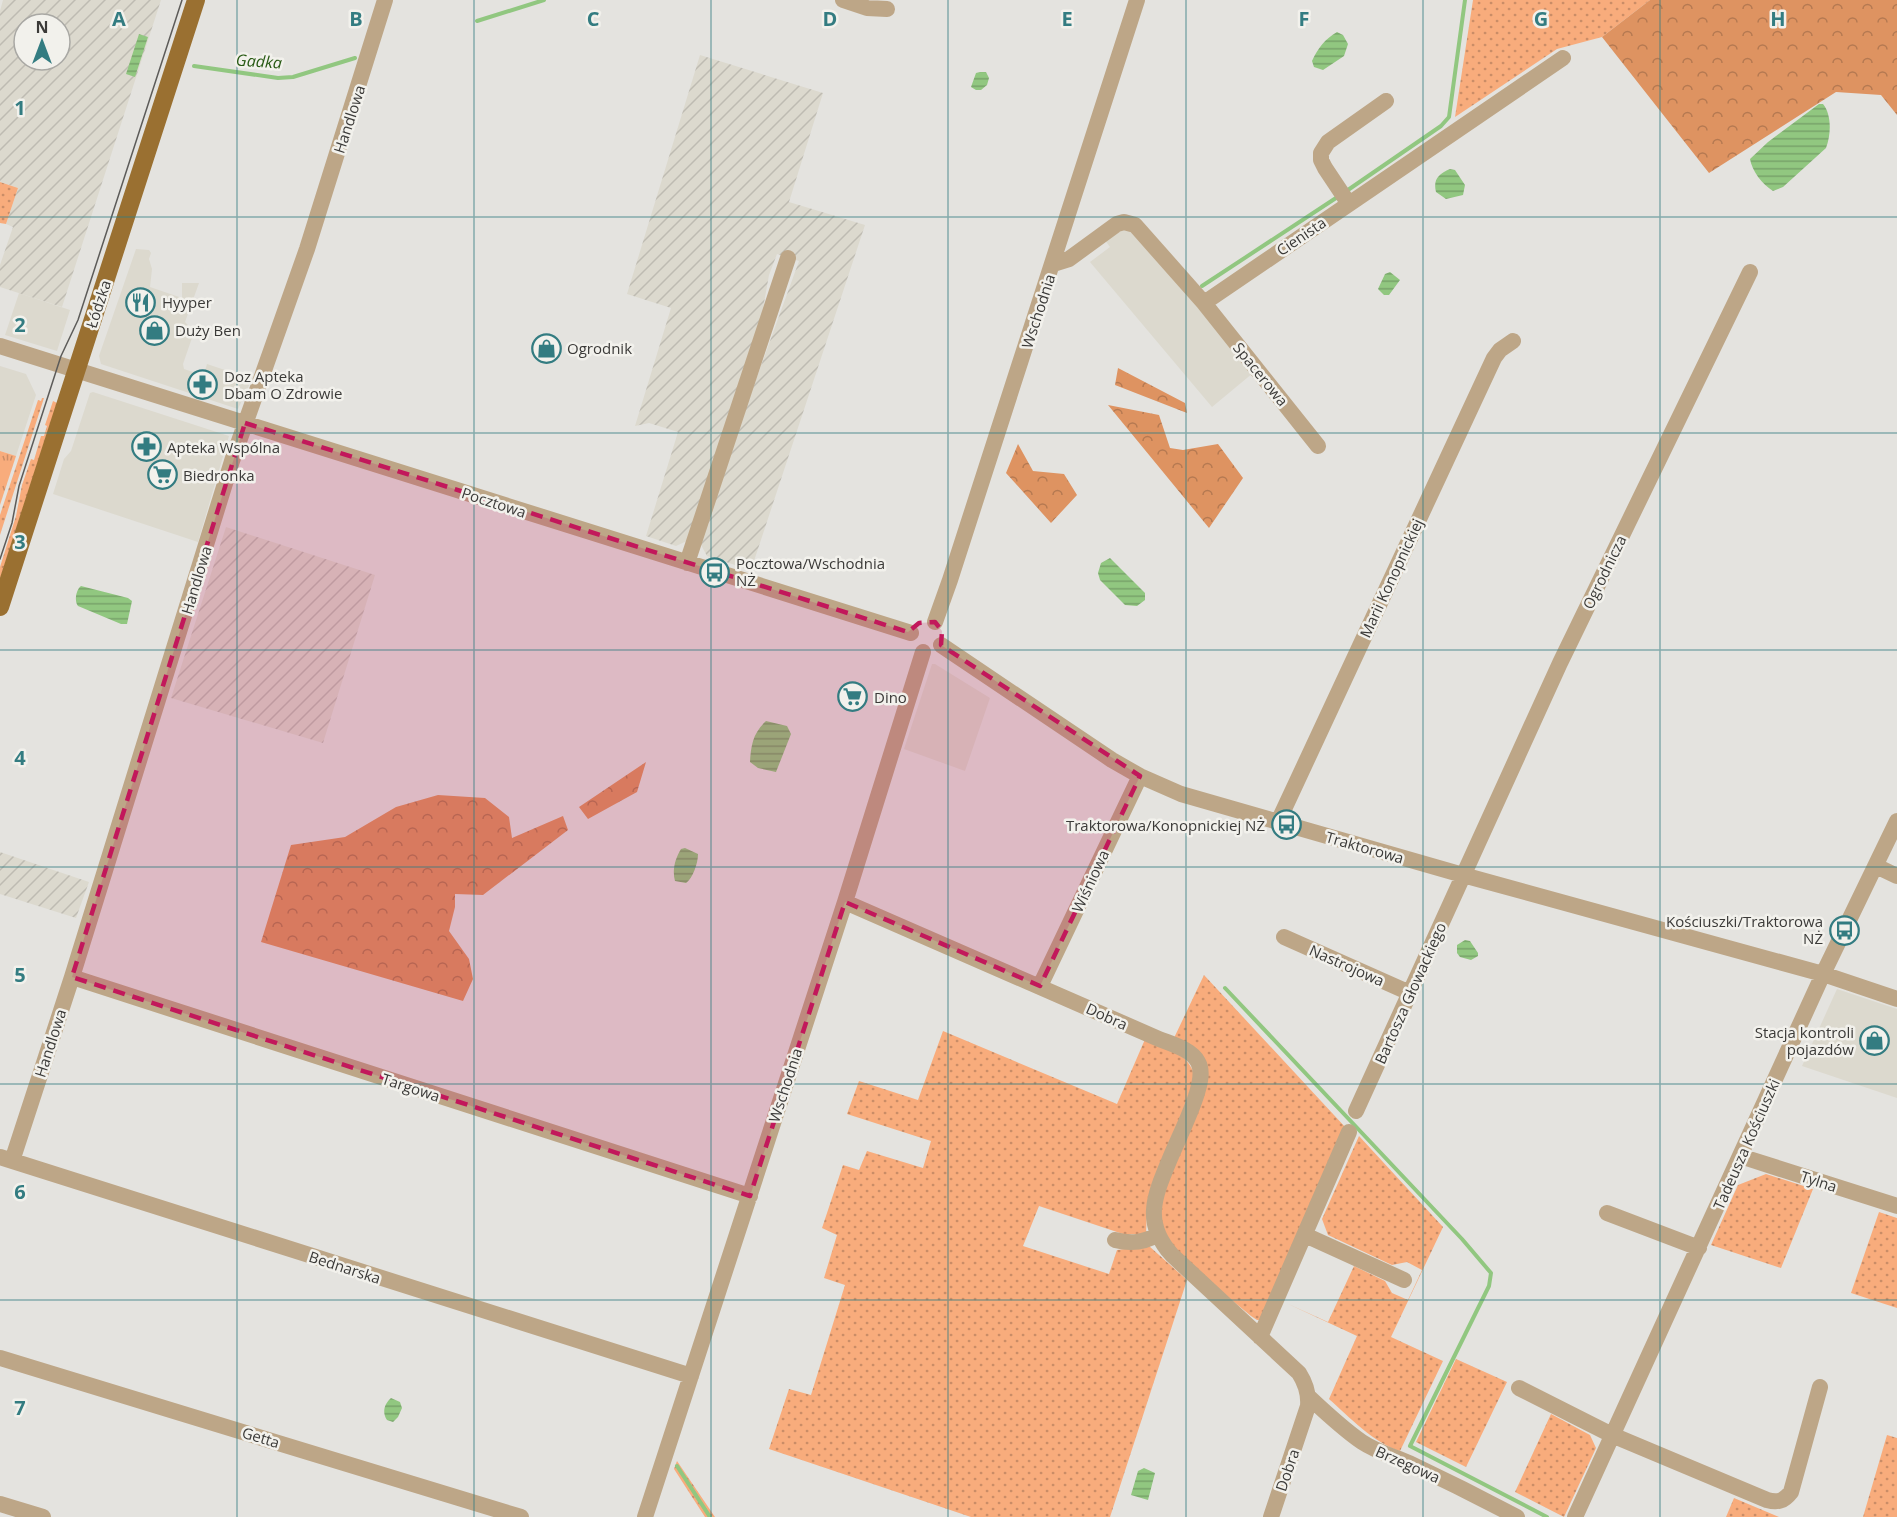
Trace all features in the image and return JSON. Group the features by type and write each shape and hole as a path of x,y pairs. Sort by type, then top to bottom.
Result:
{"main road":[{"name":"Łódzka","path":"0,607 196,0"}],"street":[{"name":"Handlowa","path":"6,1159 72,977 232,461 307,249 385,0"},
{"path":"843,0 867,8 887,9"},
{"name":"Wschodnia","path":"935,622 1137,0"},
{"name":"Cienista","path":"1204,303 1563,58"},
{"path":"1349,204 1324,168 1321,160 1322,153 1329,142 1386,101"},
{"path":"1053,264 1069,259 1117,224 1130,223 1140,229 1204,303"},
{"path":"687,563 788,258"},
{"name":"Ogrodnicza","path":"1463,875 1560,663 1749,272"},
{"name":"Spacerowa","path":"1204,303 1318,446"},
{"name":"Marii Konopnickiej","path":"1278,822 1494,358 1500,350 1513,341"},
{"name":"Pocztowa","path":"0,346 911,633"},
{"path":"919,622 935,622 942,631 941,645 933,652 922,652 913,645 911,633 919,622"},
{"name":"Traktorowa","path":"941,645 1112,760 1140,776 1181,794 1463,875 1823,974 1897,999"},
{"name":"Wschodnia","path":"645,1517 750,1196 922,652"},
{"name":"Wiśniowa","path":"1040,986 1140,776"},
{"name":"Tadeusza Kościuszki","path":"1575,1517 1823,974 1897,821"},
{"path":"1876,866 1897,876"},
{"name":"Bartosza Głowackiego","path":"1356,1112 1463,875"},
{"name":"Dobra","path":"844,902 1188,1052 1199,1063 1201,1077 1195,1098 1155,1195 1154,1218 1158,1234 1172,1255 1299,1373 1305,1384 1309,1397 1306,1413 1271,1517"},
{"name":"Nastrojowa","path":"1284,937 1410,993"},
{"name":"Targowa","path":"72,977 750,1196"},
{"path":"1260,1337 1350,1132"},
{"name":"Tylna","path":"1740,1156 1897,1206"},
{"name":"Bednarska","path":"6,1159 691,1376"},
{"path":"1607,1213 1699,1248"},
{"path":"1115,1240 1138,1243 1158,1234"},
{"path":"1305,1234 1404,1280"},
{"name":"Getta","path":"0,1358 521,1517"},
{"path":"1519,1388 1612,1435 1767,1500 1777,1502 1791,1492 1820,1387"},
{"name":"Brzegowa","path":"1309,1397 1363,1443 1384,1454 1406,1461 1517,1517"},
{"path":"0,1504 43,1517"}],"highlighted area":[{"path":"245,423 908,632 919,623 935,622 942,631 941,645 1140,776 1040,986 845,902 750,1196 72,977"}],"shaded area":[{"path":"3,0 161,0 62,307 0,287 0,265 13,227 6,224 18,188 0,182 0,11"},
{"path":"1337,32 1343,35 1348,44 1344,56 1323,70 1314,67 1312,61 1319,48"},
{"path":"139,34 148,37 135,77 126,74"},
{"path":"700,55 823,93 789,202 865,225 751,570 707,556 700,543 730,451 799,261 777,254 769,275 762,314 689,540 676,546 646,536 678,432 649,423 635,426 671,308 627,294"},
{"path":"986,72 989,78 987,85 981,90 976,90 971,87 976,73"},
{"path":"1819,104 1823,104 1829,119 1830,131 1826,148 1783,187 1773,191 1758,177 1750,159 1768,142"},
{"path":"1450,169 1455,170 1465,185 1463,195 1446,199 1436,192 1435,184 1442,173"},
{"path":"1121,227 1132,230 1253,373 1212,407 1090,262 1110,247 1104,239"},
{"path":"136,249 149,250 151,253 149,259 152,269 150,287 182,298 182,283 199,283 185,322 194,332 183,364 184,369 199,374 205,371 207,364 252,379 238,409 101,364 99,356"},
{"path":"1390,272 1400,280 1389,295 1384,295 1378,289 1385,274"},
{"path":"19,293 70,310 57,351 5,335"},
{"path":"0,366 26,374 36,395 16,456 0,451"},
{"path":"93,392 229,436 198,542 53,494 64,459 71,451 90,393"},
{"path":"226,527 375,575 323,743 171,698"},
{"path":"1110,558 1145,593 1145,600 1137,606 1125,605 1100,580 1098,573 1101,563"},
{"path":"81,586 132,601 127,624 121,624 78,606 76,596"},
{"path":"932,664 990,698 965,771 904,749"},
{"path":"766,721 787,726 791,734 776,772 758,768 750,762 754,740 758,730"},
{"path":"685,848 698,854 695,870 686,883 675,881 674,873 677,857 681,849"},
{"path":"0,852 89,882 76,918 0,894"},
{"path":"1465,940 1470,941 1478,953 1478,956 1471,960 1460,957 1457,953 1457,945"},
{"path":"1837,989 1897,1009 1897,1098 1802,1066"},
{"path":"391,1398 400,1402 402,1408 393,1422 387,1420 384,1412"},
{"path":"1144,1468 1155,1473 1148,1500 1131,1495 1138,1471"}],"green space":[{"path":"1473,0 1650,0 1602,37 1557,49 1455,117"},
{"path":"1650,0 1897,0 1897,115 1881,95 1836,92 1709,173 1602,37"},
{"path":"0,182 18,188 6,224 0,223"},
{"path":"1118,368 1185,403 1187,413 1115,385"},
{"path":"44,398 0,535 0,515 38,400 41,401"},
{"path":"53,401 57,403 0,579 0,567 16,516 22,485 31,459 34,460 41,436 44,436"},
{"path":"1108,405 1159,415 1170,448 1183,450 1218,444 1243,478 1209,528"},
{"path":"1018,444 1033,471 1064,474 1077,495 1051,523 1006,473"},
{"path":"0,451 16,456 0,505"},
{"path":"646,762 637,792 588,819 579,807"},
{"path":"438,795 485,798 509,817 512,838 563,816 568,830 483,895 455,894 455,907 449,931 469,959 473,979 463,1001 261,942 291,845 345,837 396,807"},
{"path":"1204,975 1346,1128 1261,1320 1251,1316 1181,1258 1164,1240 1159,1205 1205,1085 1174,1038"},
{"path":"943,1031 1117,1104 1146,1037 1182,1056 1188,1062 1195,1077 1147,1209 1146,1234 1123,1234 1039,1206 1023,1246 1109,1274 1117,1250 1149,1246 1187,1280 1110,1517 971,1517 769,1449 789,1389 811,1395 845,1285 824,1278 837,1235 822,1228 843,1165 859,1170 867,1151 923,1168 931,1141 847,1114 859,1081 918,1100"},
{"path":"1359,1136 1443,1227 1391,1337 1443,1361 1400,1451 1372,1436 1329,1399 1357,1336 1286,1303 1328,1322 1354,1266 1385,1281 1392,1293 1408,1300 1422,1270 1407,1262 1392,1265 1328,1235 1322,1219"},
{"path":"1766,1174 1813,1189 1781,1268 1711,1245 1738,1185"},
{"path":"1879,1212 1897,1218 1897,1308 1851,1293"},
{"path":"1456,1359 1507,1382 1466,1467 1416,1442"},
{"path":"1551,1414 1590,1435 1596,1448 1564,1517 1515,1492"},
{"path":"1887,1435 1897,1438 1897,1517 1863,1517"},
{"path":"677,1461 715,1517 705,1517 674,1469"},
{"path":"1734,1498 1779,1517 1726,1517"}],"waterway":[{"name":"Gadka","path":"477,21 544,0"},
{"path":"1345,192 1441,126 1449,117 1465,0"},
{"name":"Gadka","path":"194,66 278,78 293,77 355,58"},
{"path":"1202,286 1339,196"},
{"path":"1225,988 1462,1239 1491,1273 1489,1286 1410,1446 1547,1517"},
{"path":"677,1466 710,1517"}],"tram line":[{"path":"0,559 12,523 19,486 61,356 78,320 182,0"}],"place":[{"name":"Hyyper","path":"141,302"},
{"name":"Duży Ben","path":"154,330"},
{"name":"Ogrodnik","path":"546,348"},
{"name":"Doz Apteka Dbam O Zdrowie","path":"203,385"},
{"name":"Apteka Wspólna","path":"146,447"},
{"name":"Biedronka","path":"162,475"},
{"name":"Pocztowa/Wschodnia NŻ","path":"715,572"},
{"name":"Dino","path":"853,697"},
{"name":"Traktorowa/Konopnickiej NŻ","path":"1286,825"},
{"name":"Kościuszki/Traktorowa NŻ","path":"1844,930"},
{"name":"Stacja kontroli pojazdów","path":"1875,1041"}]}
